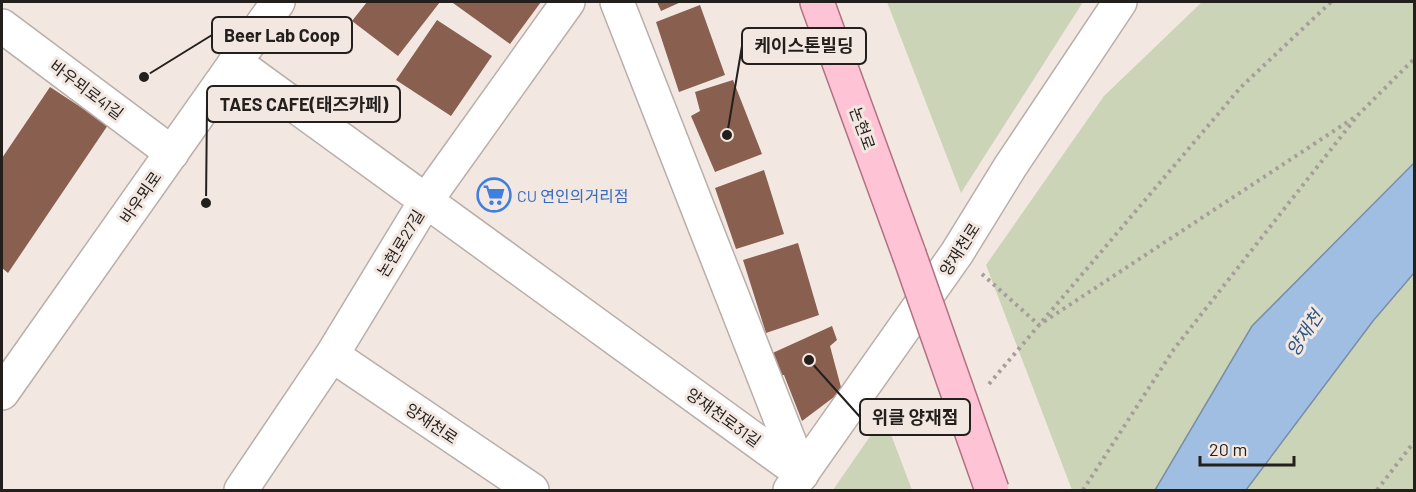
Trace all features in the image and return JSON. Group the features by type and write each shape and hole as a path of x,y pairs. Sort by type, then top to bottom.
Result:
{"main road":[{"name":"논현로","path":"817,2 992,490"}],"street":[{"name":"바우뫼로","path":"2,393 278,2"},
{"name":"논현로27길","path":"241,490 332,355 425,202 568,2"},
{"name":"양재천로31길","path":"617,2 796,482"},
{"name":"양재천로","path":"796,482 957,253 1010,167 1120,2"},
{"name":"바우뫼로41길","path":"2,26 172,153"},
{"name":"양재천로31길","path":"235,62 796,482"},
{"name":"양재천로","path":"332,355 532,490"}],"path":[{"path":"965,412 1241,87 1331,2"},
{"path":"1083,490 1174,349 1358,115 1414,59"},
{"path":"1040,325 1358,115"},
{"path":"957,253 1040,325"},
{"path":"1377,490 1414,442"}],"green space":[{"path":"887,2 1083,2 961,193"},
{"path":"1202,2 1414,2 1414,490 1072,490 986,265 1104,96"},
{"path":"884,416 912,490 833,490"}],"water":[{"name":"양재천","path":"1414,163 1414,273 1373,321 1246,490 1155,490 1252,326"}],"building":[{"path":"367,2 440,2 398,56 352,21"},
{"path":"541,2 510,44 453,3"},
{"path":"657,2 681,2 661,11"},
{"path":"700,5 725,75 679,92 656,22"},
{"path":"437,20 492,56 451,116 396,80"},
{"path":"733,80 762,154 715,172 691,116 700,111 695,92"},
{"path":"50,87 108,125 8,273 2,268 2,158"},
{"path":"764,170 784,234 736,249 715,188"},
{"path":"798,243 819,315 766,333 743,260"},
{"path":"832,326 837,340 830,346 842,391 802,421 784,375 773,375 766,356"}],"place":[{"name":"Beer Lab Coop","path":"144,77"},
{"name":"케이스톤빌딩","path":"727,135"},
{"name":"CU 연인의거리점","path":"494,195"},
{"name":"TAES CAFE(태즈카페)","path":"206,203"},
{"name":"위클 양재점","path":"809,360"}]}
